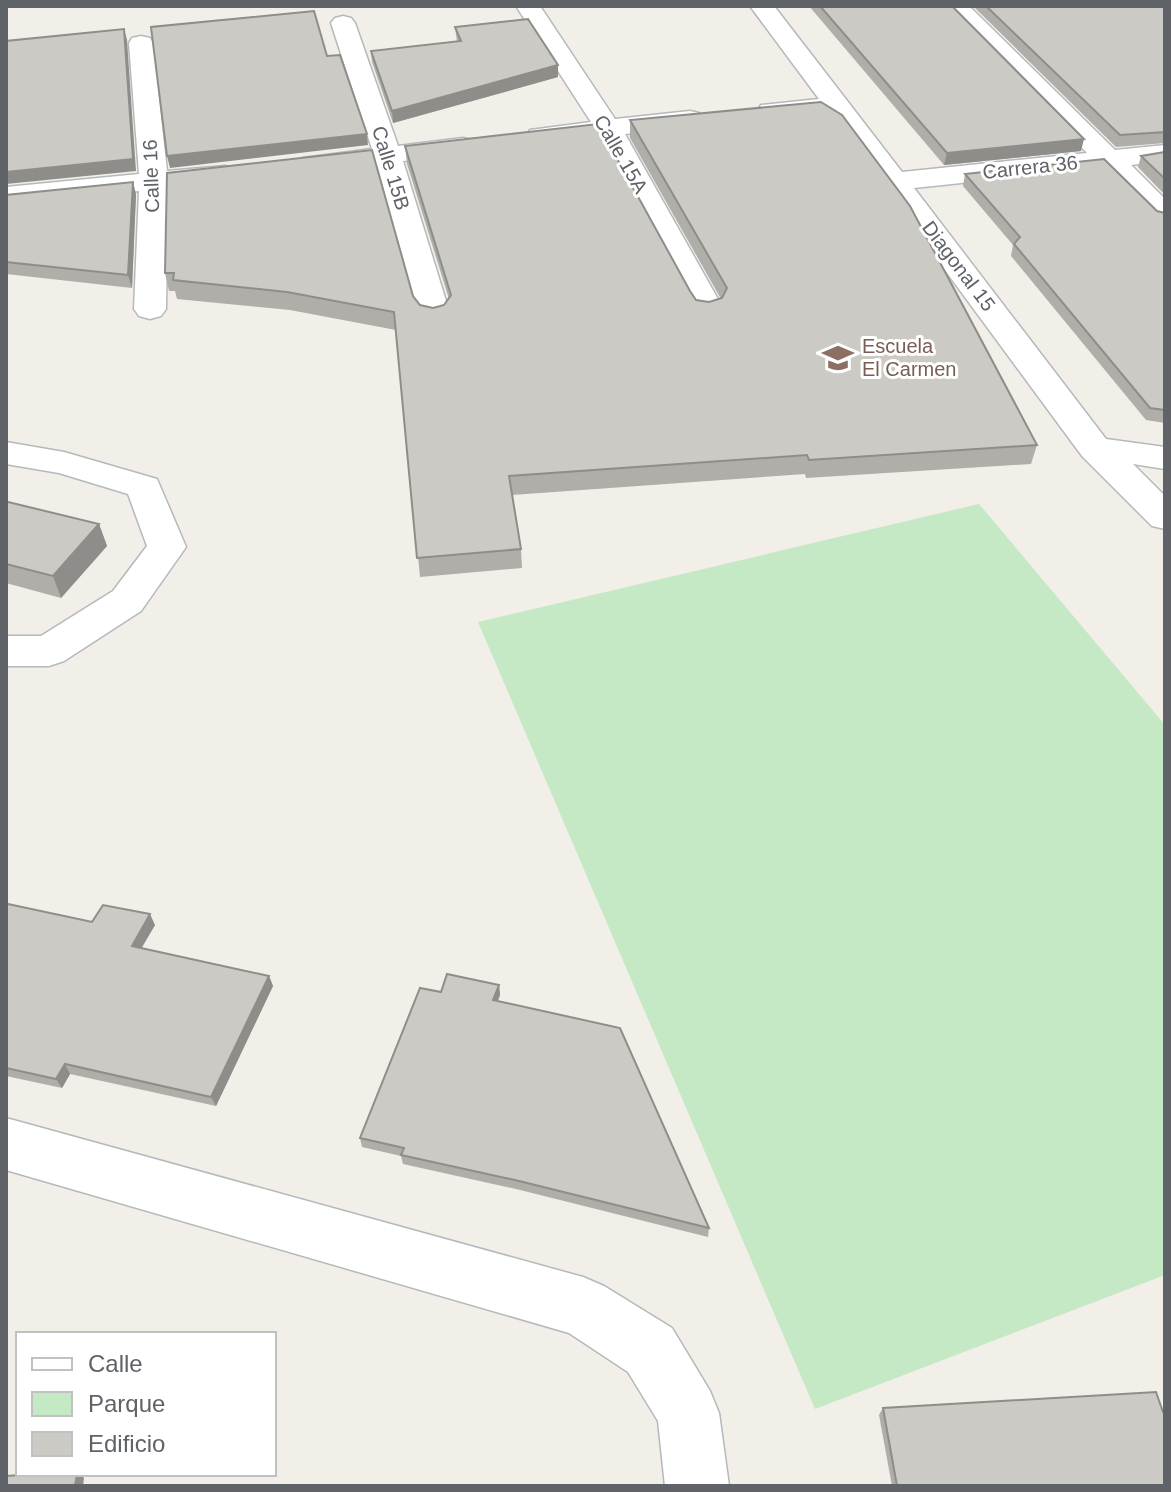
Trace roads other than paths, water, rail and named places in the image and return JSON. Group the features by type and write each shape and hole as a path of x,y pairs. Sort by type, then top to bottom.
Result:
{"street":[{"name":"Calle 15A","path":"528,6 607,127 707,308"},
{"name":"Diagonal 15","path":"762,6 1095,448 1165,517"},
{"path":"956,6 1165,215"},
{"name":"Calle 15B","path":"343,23 388,156 434,314"},
{"name":"Calle 16","path":"141,43 154,182 150,309"},
{"path":"746,114 839,105"},
{"path":"513,139 715,117"},
{"path":"295,167 482,144"},
{"name":"Carrera 36","path":"896,181 1165,153"},
{"path":"6,196 248,172"},
{"path":"1095,448 1165,458"},
{"path":"6,453 64,463 144,487 167,547 127,601 114,610 49,651 6,651"},
{"path":"6,1144 583,1307 650,1350 688,1413 697,1486"}],"place":[{"name":"Escuela El Carmen","path":"838,358"}]}
